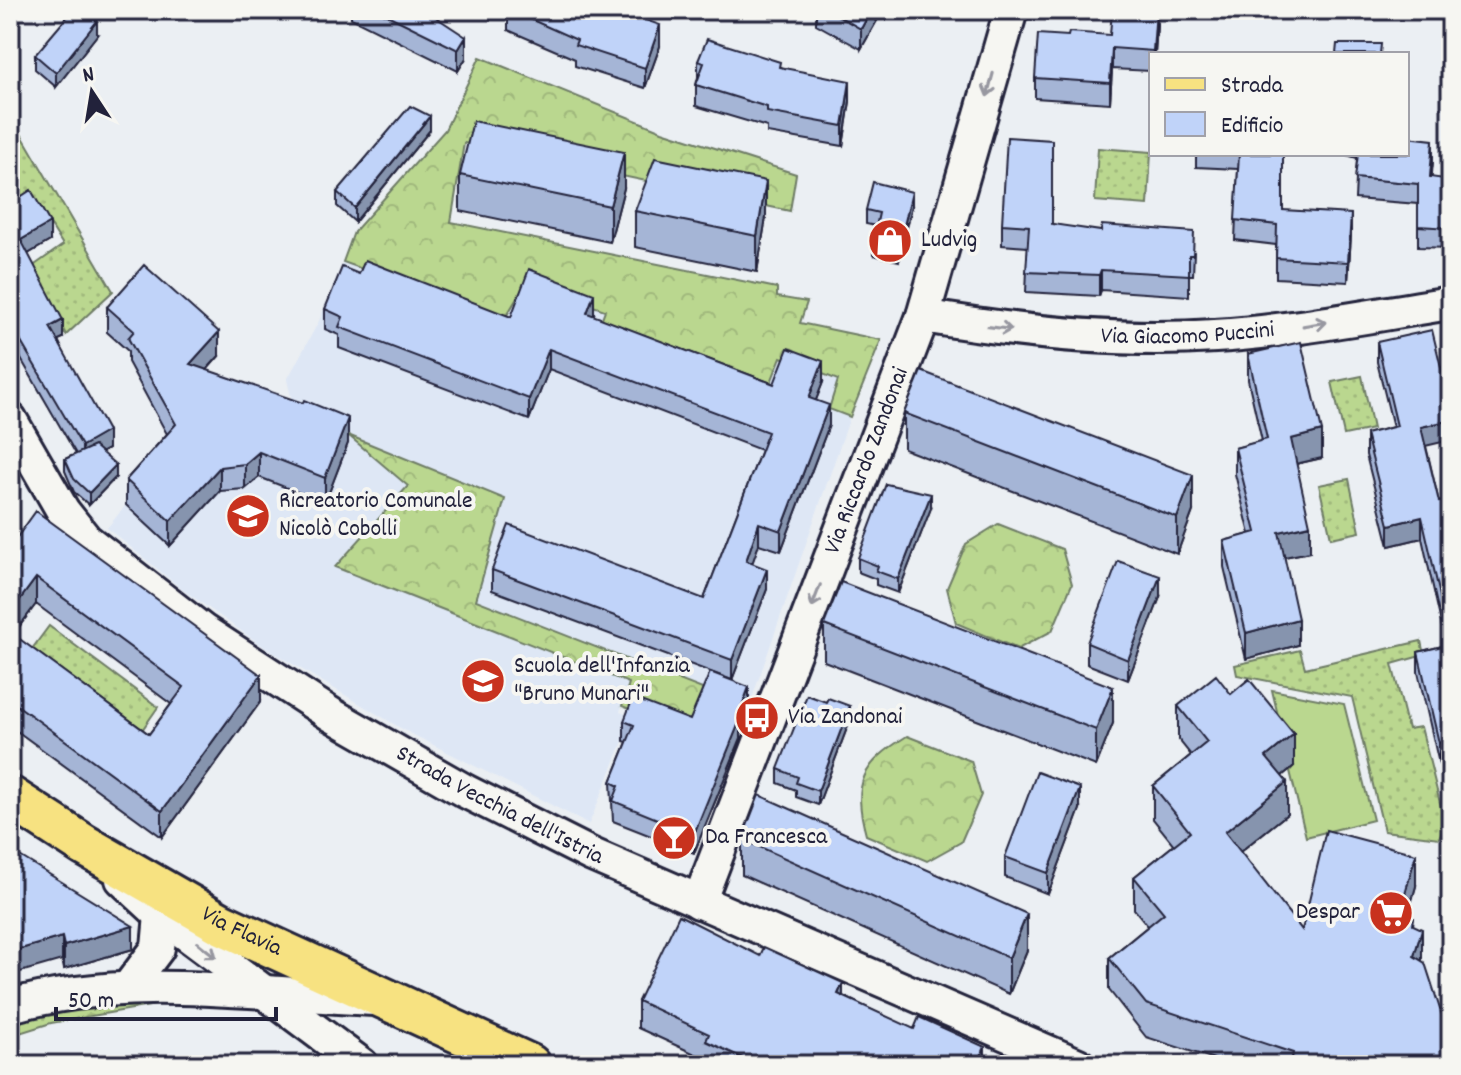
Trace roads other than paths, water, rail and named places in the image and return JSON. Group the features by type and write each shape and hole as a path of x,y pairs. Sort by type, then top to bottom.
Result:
{"main road":[{"name":"Via Flavia","path":"10,797 84,845 222,924 530,1065"}],"street":[{"name":"Via Riccardo Zandonai","path":"699,902 923,316 1011,10"},
{"name":"Via Giacomo Puccini","path":"923,316 1004,329 1087,336 1213,336 1451,303"},
{"name":"Strada Vecchia dell'Istria","path":"10,419 63,511 86,540 203,631 332,715 465,791 590,854 1063,1063"},
{"path":"84,845 161,915 362,1065"},
{"path":"128,988 158,948 161,915"},
{"path":"10,1006 39,998 128,988 391,1000"}],"place":[{"name":"Ludvig","path":"890,241"},
{"name":"Ricreatorio Comunale Nicolò Cobolli","path":"248,516"},
{"name":"Scuola dell'Infanzia \"Bruno Munari\"","path":"483,681"},
{"name":"Via Zandonai","path":"757,718"},
{"name":"Da Francesca","path":"674,838"},
{"name":"Despar","path":"1391,913"}]}
